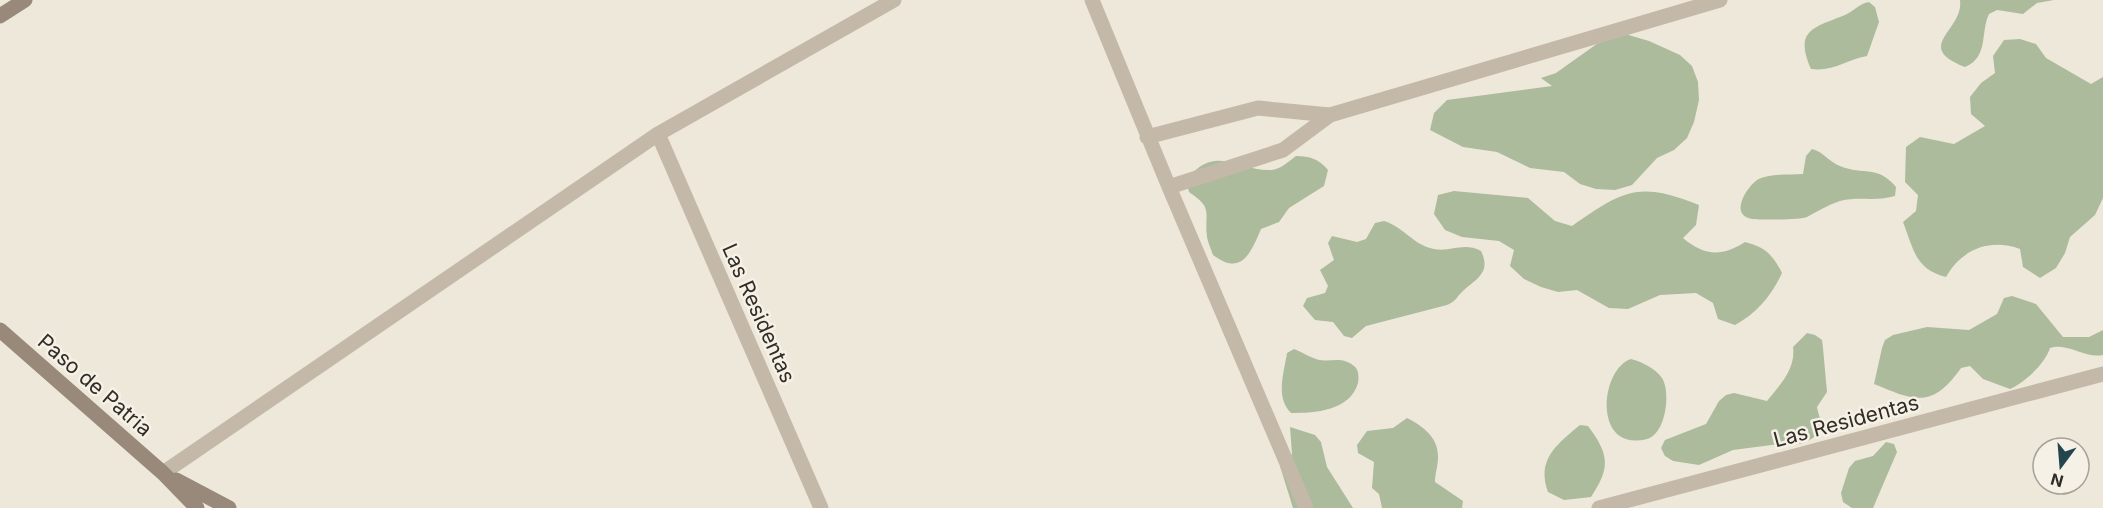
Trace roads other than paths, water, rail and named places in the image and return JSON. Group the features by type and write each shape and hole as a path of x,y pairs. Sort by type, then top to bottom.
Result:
{"street":[{"path":"0,16 25,0"},
{"path":"163,472 658,134 894,0"},
{"path":"1092,0 1147,137 1306,508"},
{"path":"1169,187 1283,150 1330,115 1720,0"},
{"path":"1147,137 1258,108 1330,115"},
{"name":"Las Residentas","path":"658,134 821,508"},
{"name":"Paso de Patria","path":"0,330 163,472 197,508"},
{"name":"Las Residentas","path":"1599,508 2103,374"},
{"name":"Paso de Patria","path":"163,472 229,508"}]}
